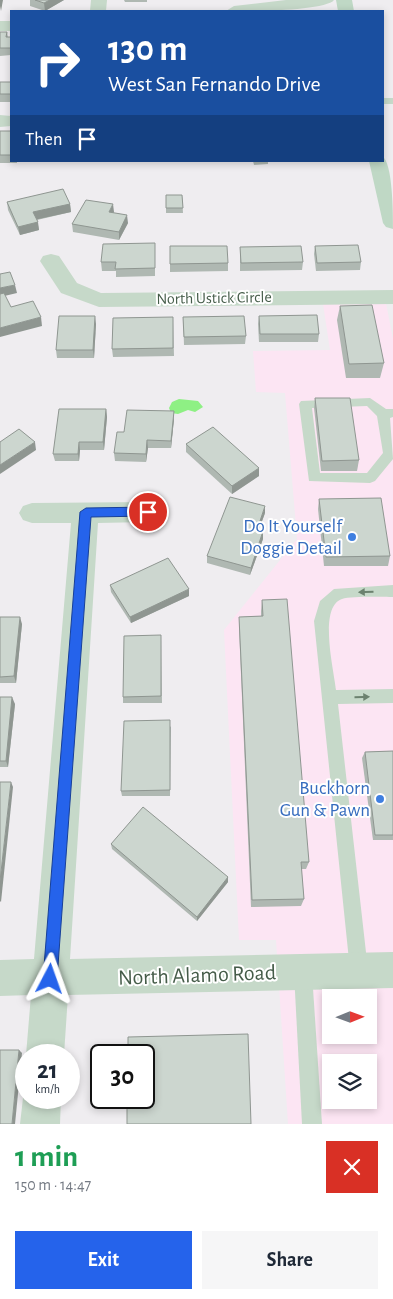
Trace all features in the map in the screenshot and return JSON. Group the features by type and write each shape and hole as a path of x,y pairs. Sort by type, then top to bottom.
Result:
{"main road":[{"path":"379,162 389,186 393,223"}],"street":[{"path":"239,10 267,4 326,0"},
{"name":"North Ustick Circle","path":"51,261 69,288 99,300 393,297"},
{"path":"46,1044 86,512"},
{"path":"32,513 148,512"},
{"name":"North Alamo Road","path":"0,978 50,979 376,970"},
{"path":"40,1124 41,1109"}],"lane":[{"path":"370,402 388,413 391,454 370,478 314,478 305,404 370,402"},
{"path":"376,970 330,697 321,621 325,605 339,593 393,591"},
{"path":"330,697 393,696"},
{"path":"302,972 312,1124"}],"shaded area":[{"path":"386,303 393,339 393,1124 288,1124 276,940 239,940 224,630 297,539 285,393 256,392 253,351 330,350 323,304"},
{"path":"179,399 198,401 203,407 195,412 188,410 178,414 171,413 169,408 172,402"}],"building":[{"path":"35,0 50,0 44,3"},
{"path":"0,32 7,32 6,37 10,37 10,48 0,48"},
{"path":"0,82 10,82 10,94 0,94"},
{"path":"0,131 10,131 10,155 0,155"},
{"path":"63,189 70,204 33,212 38,222 18,227 7,202"},
{"path":"166,195 182,195 183,208 166,208"},
{"path":"86,200 113,204 109,212 127,215 119,232 72,224"},
{"path":"155,243 155,268 115,269 116,262 101,262 103,244"},
{"path":"358,245 361,262 317,263 315,246"},
{"path":"170,246 227,246 228,263 170,264"},
{"path":"301,246 303,262 241,263 240,247"},
{"path":"10,272 15,285 0,288 0,274"},
{"path":"4,293 11,307 33,301 41,317 0,328 0,294"},
{"path":"372,305 384,363 349,364 340,306"},
{"path":"317,315 319,334 260,334 259,316"},
{"path":"59,316 95,316 93,350 56,350"},
{"path":"244,316 246,336 184,337 183,317"},
{"path":"173,317 173,348 112,349 113,318"},
{"path":"315,398 350,398 359,460 322,461"},
{"path":"59,409 106,409 103,442 79,442 78,454 53,454"},
{"path":"127,410 174,411 171,441 147,440 146,454 114,453 117,432 124,432"},
{"path":"213,427 259,468 232,486 186,444"},
{"path":"19,429 35,442 0,465 0,442"},
{"path":"230,497 265,506 257,530 263,531 251,568 207,556"},
{"name":"Do It Yourself Doggie Detail","path":"381,498 390,556 326,557 319,499"},
{"path":"168,558 189,589 130,617 110,585"},
{"path":"287,599 309,862 301,862 304,899 252,900 239,617 263,616 262,600"},
{"path":"0,617 20,617 14,676 0,677"},
{"path":"161,635 161,696 123,697 124,636"},
{"path":"0,697 12,697 6,761 0,761"},
{"path":"170,720 170,790 121,791 124,721"},
{"name":"Buckhorn Gun & Pawn","path":"393,751 393,835 375,835 365,752"},
{"path":"0,782 11,782 0,881"},
{"path":"143,807 228,877 197,917 111,844"},
{"path":"248,1034 251,1124 127,1124 127,1109 155,1109 155,1044 128,1044 128,1037"},
{"path":"0,1050 15,1050 15,1092 12,1124 0,1124"}],"place":[{"name":"Do It Yourself Doggie Detail","path":"352,537"},
{"name":"Buckhorn Gun & Pawn","path":"380,799"}],"route":[{"path":"50,979 86,512 148,512"}]}
